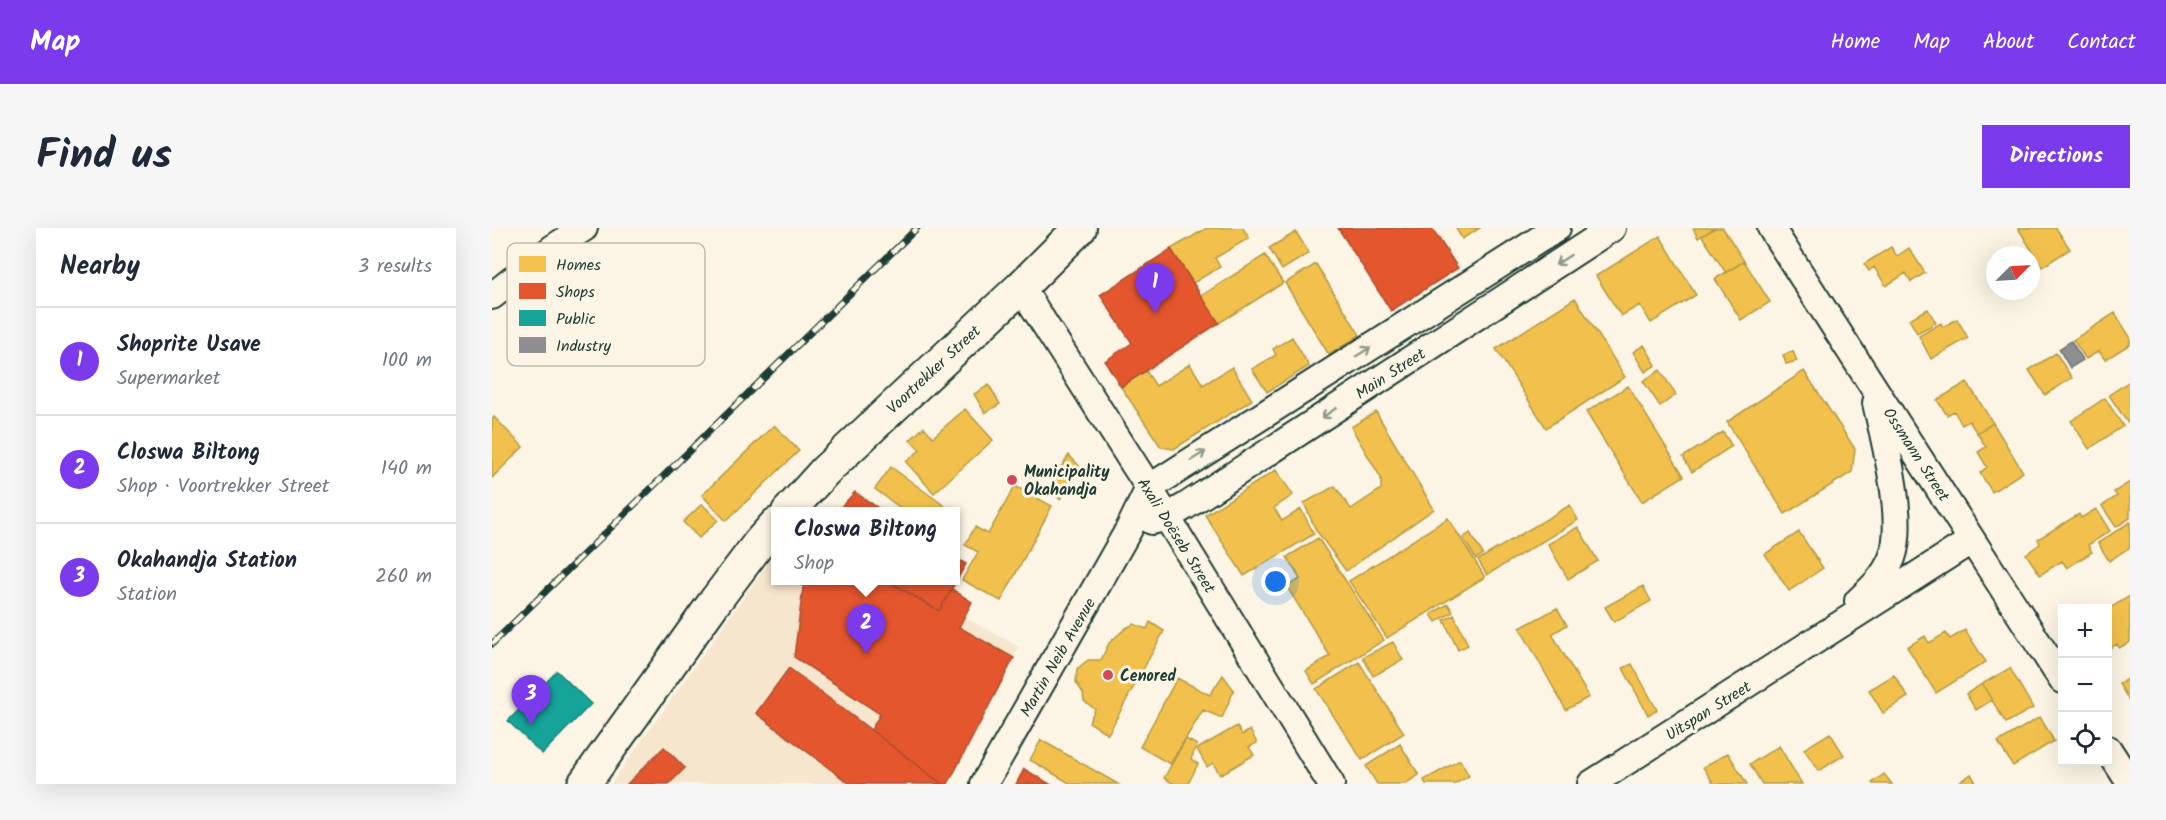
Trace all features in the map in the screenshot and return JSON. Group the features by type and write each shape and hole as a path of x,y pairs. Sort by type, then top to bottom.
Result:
{"main road":[{"name":"Voortrekker Street","path":"793,507 825,471 1021,287 1080,228"},
{"path":"584,784 713,603 771,530"}],"street":[{"path":"562,243 584,228"},
{"name":"Main Street","path":"1149,488 1557,228"},
{"name":"Main Street","path":"1167,517 1612,228"},
{"name":"Ossmann Street","path":"1771,228 2058,674"},
{"path":"492,296 507,284"},
{"name":"Axali Doëseb Street","path":"1021,287 1149,488 1331,784"},
{"name":"Uitspan Street","path":"1824,636 1882,577 1893,556 1896,528 1891,467 1871,383"},
{"name":"Martin Neib Avenue","path":"984,784 1129,529 1149,488"},
{"path":"1129,529 1167,517"},
{"name":"Uitspan Street","path":"1591,784 1972,540"},
{"path":"2112,755 2129,783"}],"shaded area":[{"path":"771,559 771,585 954,585 952,589 972,602 964,617 1019,647 948,784 611,784"},
{"path":"960,560 966,564 960,575"}],"building: Homes":[{"path":"1207,228 1243,228 1249,238 1215,258 1220,267 1193,283 1171,249"},
{"path":"1456,228 1480,228 1462,239"},
{"path":"1693,228 1715,228 1698,238"},
{"path":"1715,228 1723,228 1744,261 1726,273 1702,236"},
{"path":"2018,228 2056,228 2070,249 2042,267 2040,246 2029,246"},
{"path":"1296,232 1309,253 1282,270 1269,248"},
{"path":"1660,236 1696,295 1651,323 1640,305 1621,316 1596,276"},
{"path":"1891,247 1897,256 1909,248 1925,273 1911,282 1906,273 1886,286 1874,267 1869,271 1864,264"},
{"path":"1265,255 1283,283 1219,323 1201,296"},
{"path":"1744,261 1770,302 1741,320 1715,279"},
{"path":"1316,264 1360,335 1329,355 1285,283"},
{"path":"1575,298 1625,377 1546,428 1496,349"},
{"path":"1928,309 1936,323 1917,333 1909,319"},
{"path":"2115,313 2130,337 2130,344 2105,360 2099,351 2086,359 2073,340"},
{"path":"1957,319 1968,338 1931,359 1919,336 1941,323 1943,327"},
{"path":"1292,337 1309,366 1267,392 1252,369 1276,355 1273,349"},
{"path":"1644,345 1656,365 1645,372 1633,352"},
{"path":"1793,351 1797,361 1786,364 1783,355"},
{"path":"2056,353 2072,378 2045,395 2029,370"},
{"path":"1190,364 1203,385 1232,367 1252,400 1174,449 1161,447 1121,387 1146,371 1156,386"},
{"path":"1660,370 1676,395 1660,406 1643,381"},
{"path":"1804,371 1855,449 1852,472 1785,514 1727,422"},
{"path":"2130,381 2130,421 2127,422 2109,395"},
{"path":"1967,382 1993,423 1977,433 1969,421 1962,425 1954,411 1947,415 1937,400"},
{"path":"989,385 1000,404 985,413 974,394"},
{"path":"1628,386 1684,476 1642,502 1586,412"},
{"path":"2105,398 2123,426 2089,449 2071,421"},
{"path":"965,409 993,440 934,493 906,462 920,450 910,440 924,427 933,437"},
{"path":"1376,412 1434,509 1346,571 1316,530 1304,503 1335,486 1351,509 1381,489 1381,478 1351,427"},
{"path":"494,417 523,447 492,478 492,420"},
{"path":"1993,423 2023,472 1992,492 1980,473 1987,467 1978,452 1986,447 1977,433"},
{"path":"774,425 799,451 726,521 702,495"},
{"path":"1723,432 1732,446 1692,472 1683,457"},
{"path":"1069,455 1081,468 1060,499 1046,490"},
{"path":"891,467 946,507 899,507 875,489"},
{"path":"1276,470 1293,495 1274,508 1282,521 1301,509 1314,534 1244,576 1205,515"},
{"path":"2130,482 2130,518 2116,527 2102,506 2117,496 2114,492"},
{"path":"1015,486 1052,506 1001,601 962,580 978,552 965,545 975,527 988,534"},
{"path":"702,504 718,520 699,538 683,522"},
{"path":"1570,505 1578,520 1487,575 1478,560"},
{"path":"2096,509 2110,531 2088,545 2092,552 2067,568 2062,561 2040,575 2026,554 2040,544 2038,539 2079,514 2081,518"},
{"path":"1448,518 1485,577 1387,638 1349,581"},
{"path":"2130,522 2130,547 2109,561 2098,543"},
{"path":"1578,527 1598,561 1568,579 1548,544"},
{"path":"1799,532 1823,568 1789,591 1765,554"},
{"path":"1470,533 1483,554 1476,559 1463,538"},
{"path":"1318,538 1384,640 1314,684 1306,671 1330,656 1287,587 1300,579 1287,557"},
{"path":"1643,586 1651,601 1614,622 1605,607"},
{"path":"2130,596 2130,642 2119,648 2117,644 2112,647 2112,607"},
{"path":"1448,604 1453,612 1436,622 1431,614"},
{"path":"1557,608 1567,625 1552,634 1589,697 1566,710 1520,628"},
{"path":"1454,615 1468,645 1458,650 1444,620"},
{"name":"Cenored","path":"1150,622 1164,631 1108,734 1089,722 1095,709 1084,701 1083,693 1076,682 1077,669 1088,660 1101,660 1109,643 1126,628 1134,624 1147,629"},
{"path":"1965,630 1986,662 1936,693 1907,647 1925,636 1929,643 1946,633 1950,639"},
{"path":"1393,642 1403,660 1373,676 1363,657"},
{"path":"1359,662 1404,733 1362,760 1316,689"},
{"path":"1632,664 1657,710 1648,715 1623,668"},
{"path":"2010,668 2033,708 2006,723 1982,684"},
{"path":"1223,675 1234,690 1222,718 1203,710 1170,764 1140,747 1177,678 1210,695"},
{"path":"1894,675 1908,697 1883,713 1869,690"},
{"path":"2130,677 2130,702 2119,684"},
{"path":"1982,684 1992,700 1976,710 1966,694"},
{"path":"2040,717 2054,741 2013,766 1998,742"},
{"path":"1237,726 1242,735 1250,730 1257,743 1249,747 1254,755 1220,775 1213,763 1207,767 1197,749"},
{"path":"1830,733 1844,755 1819,771 1804,749"},
{"path":"1186,739 1197,745 1191,759 1198,764 1188,784 1174,784 1164,778"},
{"path":"1041,740 1118,784 1071,784 1030,760"},
{"path":"1400,744 1419,775 1405,784 1377,784 1366,766"},
{"path":"1779,746 1802,784 1762,784 1750,764"},
{"path":"1728,753 1747,784 1714,784 1703,767"},
{"path":"1460,760 1469,776 1455,784 1426,784 1424,780"},
{"path":"1884,774 1892,784 1872,783"},
{"path":"1971,774 1977,784 1956,784"}],"building: Shops":[{"path":"1338,228 1432,228 1458,268 1391,311"},
{"path":"1171,249 1219,323 1121,387 1105,361 1132,343 1100,295"},
{"path":"855,492 877,507 841,507"},
{"path":"960,560 966,564 960,574"},
{"path":"803,585 895,585 939,611 952,589 972,602 959,627 1014,658 948,784 942,784 871,730 880,714 794,657"},
{"path":"895,585 954,585 939,611"},
{"path":"789,668 942,784 850,784 756,713"},
{"path":"664,747 685,768 669,784 627,784"},
{"path":"1024,769 1050,784 1016,784"}],"building: Public":[{"path":"557,671 591,704 542,754 508,721"}],"building: Industry":[{"path":"2071,341 2083,360 2070,368 2059,349"}],"railway":[{"path":"492,644 917,228"}],"place":[{"name":"Shoprite Usave","path":"1155,313"},
{"name":"Municipality Okahandja","path":"1012,480"},
{"name":"Closwa Biltong","path":"866,654"},
{"name":"Cenored","path":"1108,675"},
{"name":"Okahandja Station","path":"531,725"}]}
